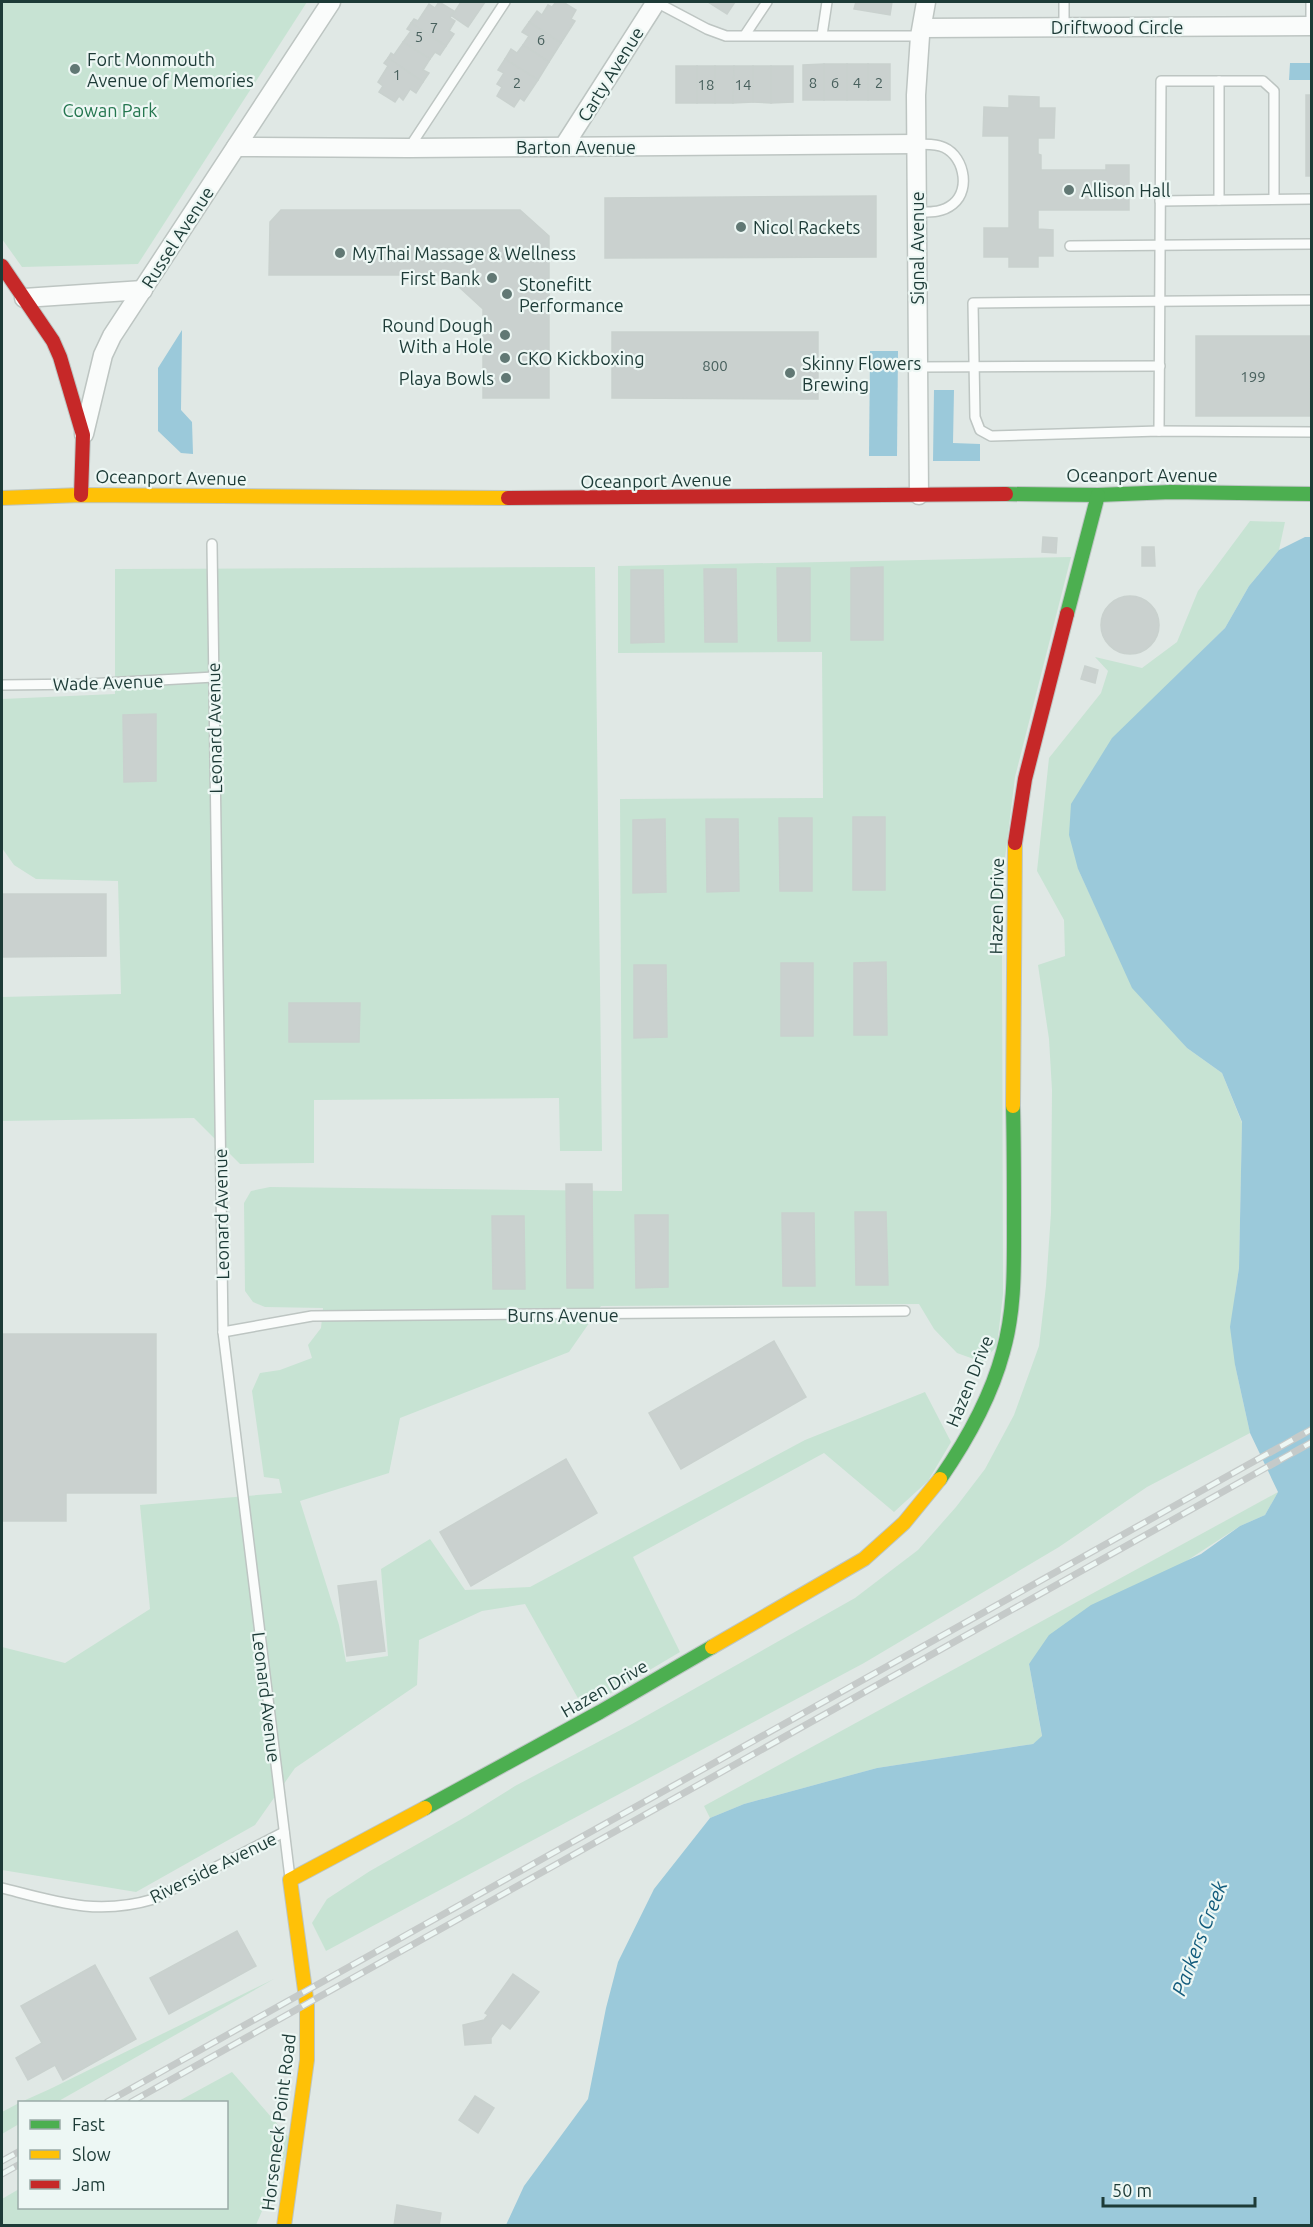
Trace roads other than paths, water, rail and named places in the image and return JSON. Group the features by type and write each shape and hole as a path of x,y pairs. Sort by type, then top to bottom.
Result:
{"street":[{"name":"Russel Avenue","path":"81,495 83,435 104,355 112,336 331,2"},
{"name":"Carty Avenue","path":"564,146 656,2"},
{"name":"Signal Avenue","path":"920,495 916,95 926,2"},
{"name":"Driftwood Circle","path":"921,32 1064,27 1311,26"},
{"name":"Barton Avenue","path":"236,147 916,144"},
{"path":"2,266 53,341 60,357 83,435"},
{"path":"24,298 143,290"},
{"name":"Oceanport Avenue","path":"2,498 81,495 574,499 1058,493 1098,495 1171,492 1311,494"},
{"name":"Hazen Drive","path":"290,1880 600,1712 845,1571 881,1546 913,1515 958,1452 980,1410 1004,1352 1014,1281 1015,838 1025,779 1098,495"},
{"name":"Horseneck Point Road","path":"284,2226 307,2060 307,2005 290,1880"}],"lane":[{"path":"409,148 505,2"},
{"path":"656,2 707,29 726,36 921,32"},
{"path":"745,35 767,2"},
{"path":"822,35 827,2"},
{"path":"1064,27 1065,2"},
{"path":"1311,2 1311,26"},
{"path":"1159,431 1161,81 1263,81 1274,91 1274,199"},
{"path":"1218,200 1219,81"},
{"path":"916,144 942,146 953,154 960,163 963,186 959,197 952,205 939,212 917,212"},
{"path":"1160,201 1311,199"},
{"path":"1070,246 1311,244"},
{"path":"1311,300 973,303 975,417 980,430 991,436 1159,431 1311,432"},
{"path":"918,367 1160,366"},
{"name":"Leonard Avenue","path":"212,544 223,1332 290,1880"},
{"name":"Wade Avenue","path":"2,685 87,684 214,677"},
{"name":"Burns Avenue","path":"223,1332 312,1316 904,1311"},
{"name":"Riverside Avenue","path":"2,1888 82,1906 106,1908 132,1905 154,1899 284,1832"}],"water":[{"path":"1290,63 1311,63 1311,80 1289,80"},
{"path":"182,330 181,410 192,422 193,454 181,453 158,431 158,368"},
{"path":"870,351 898,351 897,456 869,456"},
{"path":"934,390 954,390 953,443 980,444 980,461 933,461"},
{"name":"Parkers Creek","path":"1305,537 1312,537 1311,2225 506,2225 524,2186 588,2099 606,2008 618,1962 654,1889 710,1818 744,1804 877,1768 1033,1744 1042,1736 1029,1664 1049,1635 1091,1605 1201,1554 1240,1526 1265,1515 1278,1492 1250,1433 1235,1365 1230,1327 1239,1268 1242,1122 1222,1073 1187,1048 1132,988 1078,869 1069,835 1071,804 1112,738 1225,628 1249,586 1279,550"}],"railway":[{"path":"109,2101 1312,1429"},
{"path":"133,2101 1312,1442"},
{"path":"2,2161 18,2152"},
{"path":"2,2174 18,2165"}],"place":[{"name":"Fort Monmouth Avenue of Memories","path":"75,69"},
{"name":"Allison Hall","path":"1069,190"},
{"name":"Nicol Rackets","path":"741,227"},
{"name":"MyThai Massage & Wellness","path":"340,253"},
{"name":"First Bank","path":"492,278"},
{"name":"Stonefitt Performance","path":"507,294"},
{"name":"Round Dough With a Hole","path":"505,335"},
{"name":"CKO Kickboxing","path":"505,358"},
{"name":"Skinny Flowers Brewing","path":"790,373"},
{"name":"Playa Bowls","path":"506,378"}],"park label":[{"name":"Cowan Park","path":"110,110"}]}
